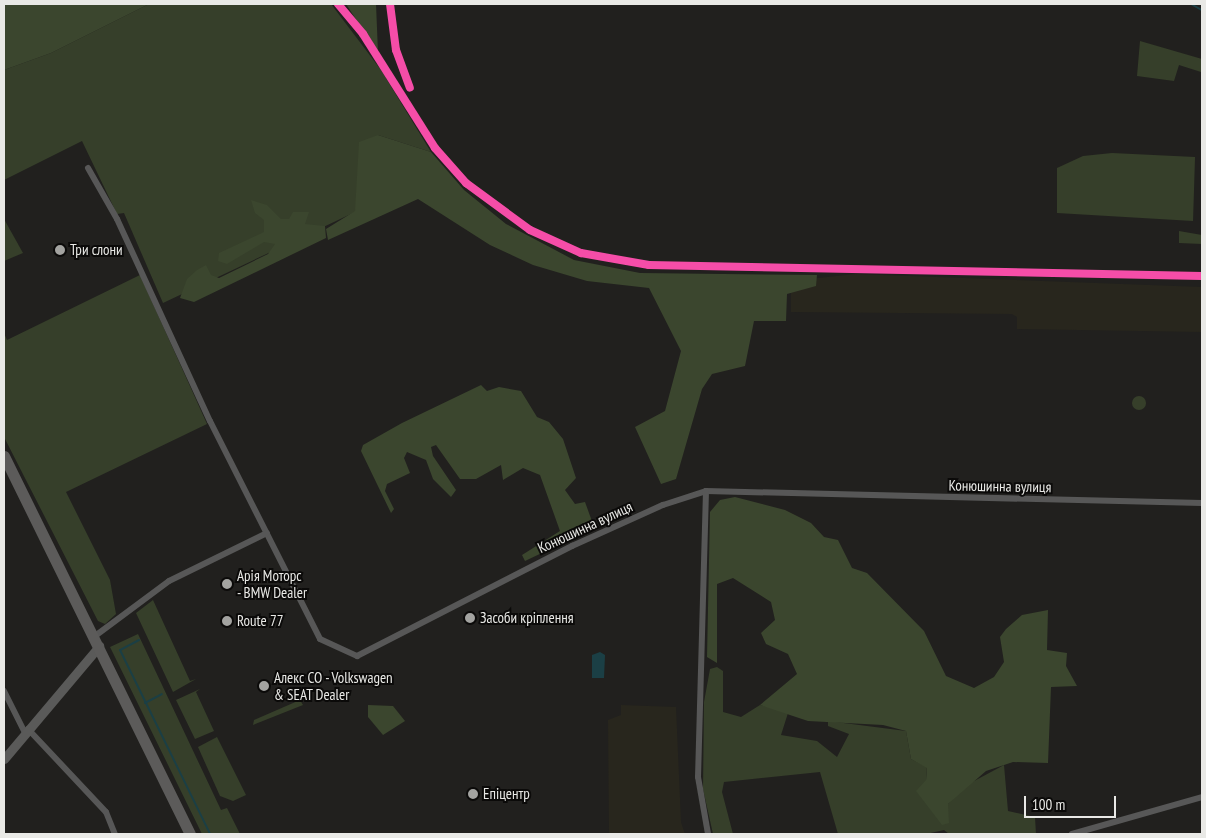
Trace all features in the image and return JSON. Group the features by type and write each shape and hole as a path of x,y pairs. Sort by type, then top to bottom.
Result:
{"highway":[{"path":"4,456 97,641 190,834"}],"main road":[{"path":"4,759 97,641"}],"street":[{"path":"88,168 117,219 267,533 169,581 97,641"},
{"path":"706,491 698,777 708,834"},
{"name":"Конюшинна вулиця","path":"267,533 320,639 356,656 572,546 663,505 706,491 1202,503"},
{"path":"4,692 27,731 106,812 115,834"},
{"path":"1072,834 1202,797"}],"shaded area":[{"path":"855,274 1202,287 1202,332 1017,329 1017,317 1012,314 791,312 791,281"},
{"path":"621,705 676,707 681,822 685,834 609,834 608,720 621,715"}],"green space":[{"path":"4,4 149,4 51,53 4,70"},
{"path":"149,4 331,4 381,70 431,152 378,135 355,212 163,303 124,213 117,214 82,141 4,180 4,70 51,53"},
{"path":"346,4 376,4 378,53"},
{"path":"1140,41 1202,59 1201,72 1179,65 1174,81 1137,76"},
{"path":"378,135 431,152 464,190 506,224 574,260 640,273 817,275 816,286 787,294 786,321 754,321 745,366 712,374 702,389 676,479 661,484 635,427 665,411 681,351 649,288 587,281 533,265 490,245 418,199 328,240 326,229 355,211 359,142"},
{"path":"1112,153 1195,157 1193,221 1057,213 1057,168 1083,156"},
{"path":"251,200 267,205 281,219 289,219 293,212 309,212 305,224 325,226 326,238 194,302 180,298 187,279 206,265 211,275 219,278 268,254 275,244 264,242 227,264 218,261 219,253 264,232 264,220 255,213"},
{"path":"4,219 23,253 4,261"},
{"path":"1179,231 1202,235 1202,244 1179,243"},
{"path":"140,275 207,424 66,492 110,580 116,614 105,624 98,621 4,437 4,333 7,340"},
{"path":"481,385 487,391 499,387 521,391 537,417 549,422 563,439 576,478 565,490 575,504 585,502 593,524 588,531 525,561 522,555 560,531 540,475 523,468 503,480 501,465 476,479 460,479 436,445 431,447 433,456 456,490 451,497 433,479 426,460 407,452 404,458 410,473 387,484 385,491 394,509 391,513 361,451 363,445 402,423"},
{"path":"1136,396 1142,396 1146,403 1142,410 1136,410 1132,406 1132,400"},
{"path":"735,497 785,510 811,523 824,537 838,540 852,568 867,573 924,631 946,676 974,688 994,677 1004,662 1000,637 1006,629 1022,615 1048,610 1047,650 1067,653 1066,666 1077,686 1051,687 1048,763 1013,762 986,771 948,804 949,823 942,825 916,791 926,780 927,768 911,759 906,731 883,725 808,721 760,705 797,674 788,654 766,644 761,633 775,620 771,602 733,578 717,584 717,663 707,657 710,512 720,500"},
{"path":"153,600 190,681 196,679 173,692 136,613"},
{"path":"138,634 221,810 227,808 240,834 202,834 110,647"},
{"path":"717,667 723,671 723,712 741,717 760,705 784,711 788,713 781,735 817,741 837,757 849,734 828,726 828,721 906,731 911,759 927,767 926,780 948,804 963,787 1004,765 1008,811 1035,817 1036,834 949,834 944,830 926,834 838,834 820,772 724,782 722,792 733,834 713,834 703,789 704,702 710,669"},
{"path":"200,689 196,692 214,731 195,739 176,700"},
{"path":"300,700 303,705 253,725 254,720"},
{"path":"368,705 393,706 405,721 383,735 368,717"},
{"path":"217,737 246,795 233,801 220,796 198,747"}],"water":[{"path":"600,652 605,655 604,678 592,678 592,655"}],"waterway":[{"path":"1191,4 1202,10"},
{"path":"139,640 120,650 210,834"},
{"path":"145,703 162,694"}],"transit line":[{"path":"338,4 363,34 435,148 466,183 530,230 581,253 649,265 1202,276"},
{"path":"390,4 396,50 410,88"}],"place":[{"name":"Три слони","path":"60,250"},
{"name":"Арія Моторс - BMW Dealer","path":"227,584"},
{"name":"Засоби кріплення","path":"470,618"},
{"name":"Route 77","path":"227,621"},
{"name":"Алекс CO - Volkswagen & SEAT Dealer","path":"264,686"},
{"name":"Епіцентр","path":"473,794"}]}
